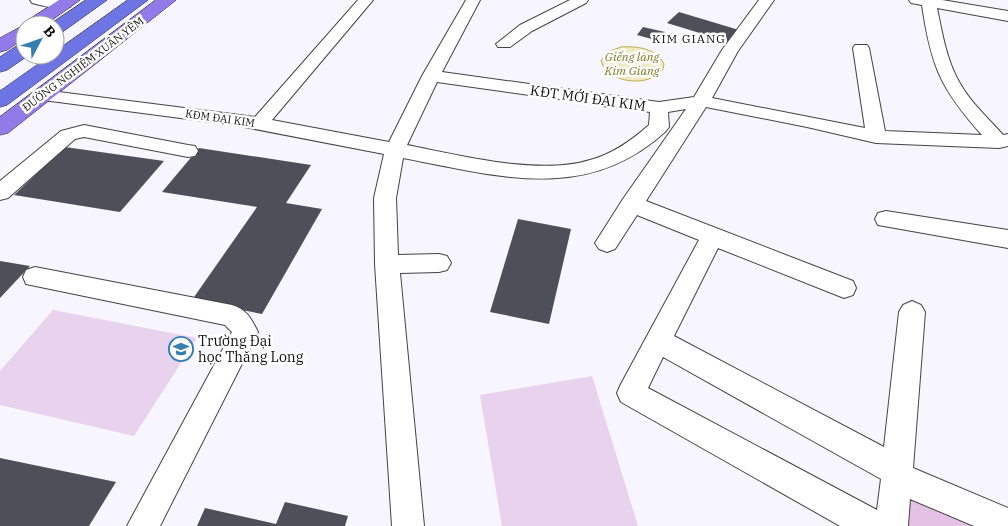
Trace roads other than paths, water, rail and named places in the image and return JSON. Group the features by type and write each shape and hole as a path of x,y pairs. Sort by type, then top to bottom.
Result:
{"highway":[{"path":"65,22 98,0"},
{"path":"0,101 140,0"},
{"path":"0,66 15,56"}],"main road":[{"name":"ĐƯỜNG NGHIÊM XUÂN YÊM","path":"0,128 167,0"},
{"path":"48,15 68,2"},
{"path":"0,46 15,36"}],"street":[{"path":"37,0 68,2"},
{"path":"259,124 366,0"},
{"path":"408,526 388,264 385,198 394,150 431,76 473,0"},
{"path":"504,44 526,28 582,0"},
{"path":"607,243 631,204 701,101 730,50 767,0"},
{"path":"1003,141 969,109 948,77 922,1 1008,16"},
{"path":"861,48 876,138"},
{"name":"KĐT MỚI ĐẠI KIM","path":"394,150 517,170 570,171 601,165 625,155 659,127 659,108 431,76"},
{"name":"KĐM ĐẠI KIM","path":"44,95 259,124 394,150"},
{"path":"659,108 701,101 807,121 876,138 1003,141"},
{"path":"0,193 68,135 84,130 188,151"},
{"path":"631,204 844,288"},
{"path":"899,228 1008,239"},
{"path":"712,236 631,393 810,493 874,526"},
{"path":"388,264 439,263"},
{"path":"35,277 232,316 240,322 245,332 144,526"},
{"path":"892,526 912,312"},
{"path":"659,341 896,473 1008,524"}],"water":[{"name":"Giếng làng Kim Giang","path":"621,47 633,47 651,51 661,59 664,64 663,69 657,75 640,81 620,79 612,75 605,69 601,61 607,52"}],"place":[{"name":"Trường Đại học Thăng Long","path":"181,349"}],"district":[{"name":"KIM GIANG","path":"689,39"}]}
